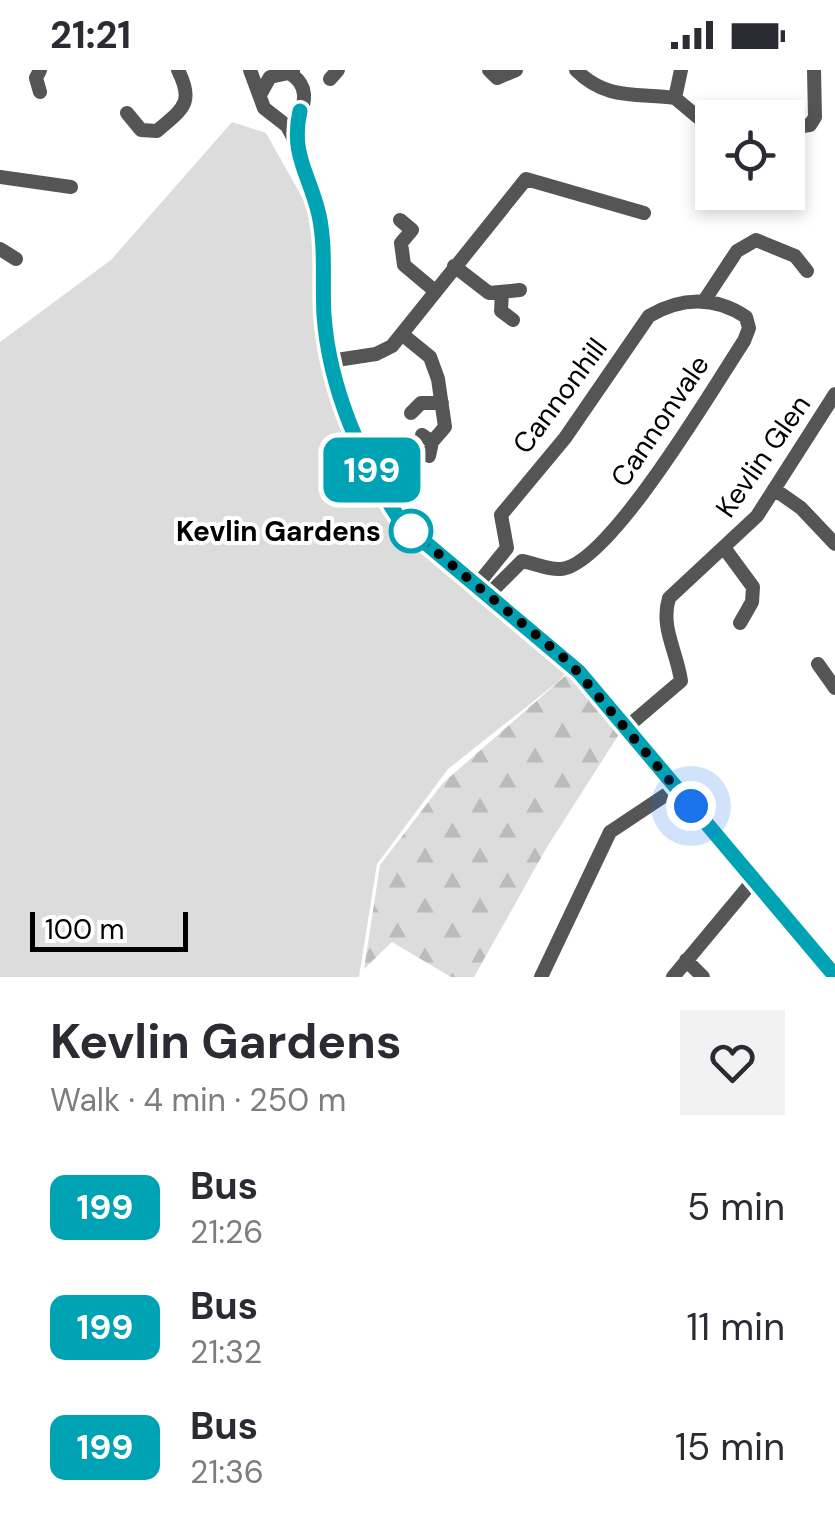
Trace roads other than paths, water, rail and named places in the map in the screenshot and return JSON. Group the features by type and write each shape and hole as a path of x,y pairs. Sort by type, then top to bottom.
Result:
{"street":[{"path":"40,70 36,78 40,92"},
{"path":"127,114 141,130 157,131 186,104 188,94 178,70"},
{"path":"252,70 270,77 293,72 305,88"},
{"path":"252,70 264,108 279,118 295,141 319,214 330,360 385,498 402,523 570,663 835,976"},
{"path":"295,141 312,70"},
{"path":"489,70 497,78 516,70"},
{"path":"576,70 592,86 608,92 674,98 695,112"},
{"path":"674,98 682,70"},
{"path":"805,126 815,116 814,70"},
{"path":"260,93 270,77"},
{"path":"279,118 300,111"},
{"path":"0,177 71,188"},
{"path":"330,360 376,354 402,335 526,179 644,213"},
{"path":"400,220 412,230 401,242 404,265 435,291"},
{"path":"704,300 737,251 756,240 795,256 808,271"},
{"path":"0,249 16,259"},
{"path":"454,266 489,293 520,290"},
{"path":"502,292 502,312 512,320"},
{"name":"Cannonvale","path":"483,590 522,561 562,570 578,562 624,517 668,462 744,341 749,322 737,311 714,300 704,300"},
{"name":"Cannonhill","path":"483,590 507,548 501,515 565,438 650,316 668,305 704,300"},
{"path":"402,335 430,357 442,403 445,428 438,439 428,444"},
{"name":"Kevlin Glen","path":"626,727 681,681 664,614 669,598 757,516 835,394"},
{"path":"411,413 421,403 442,403"},
{"path":"821,420 835,430"},
{"path":"774,489 801,508 835,544"},
{"path":"725,548 753,588 752,602 739,627"},
{"path":"818,664 835,688"},
{"path":"541,977 610,832 676,788"},
{"path":"674,977 753,880"},
{"path":"686,960 703,977"}],"place":[{"name":"Kevlin Gardens","path":"411,531"}]}
